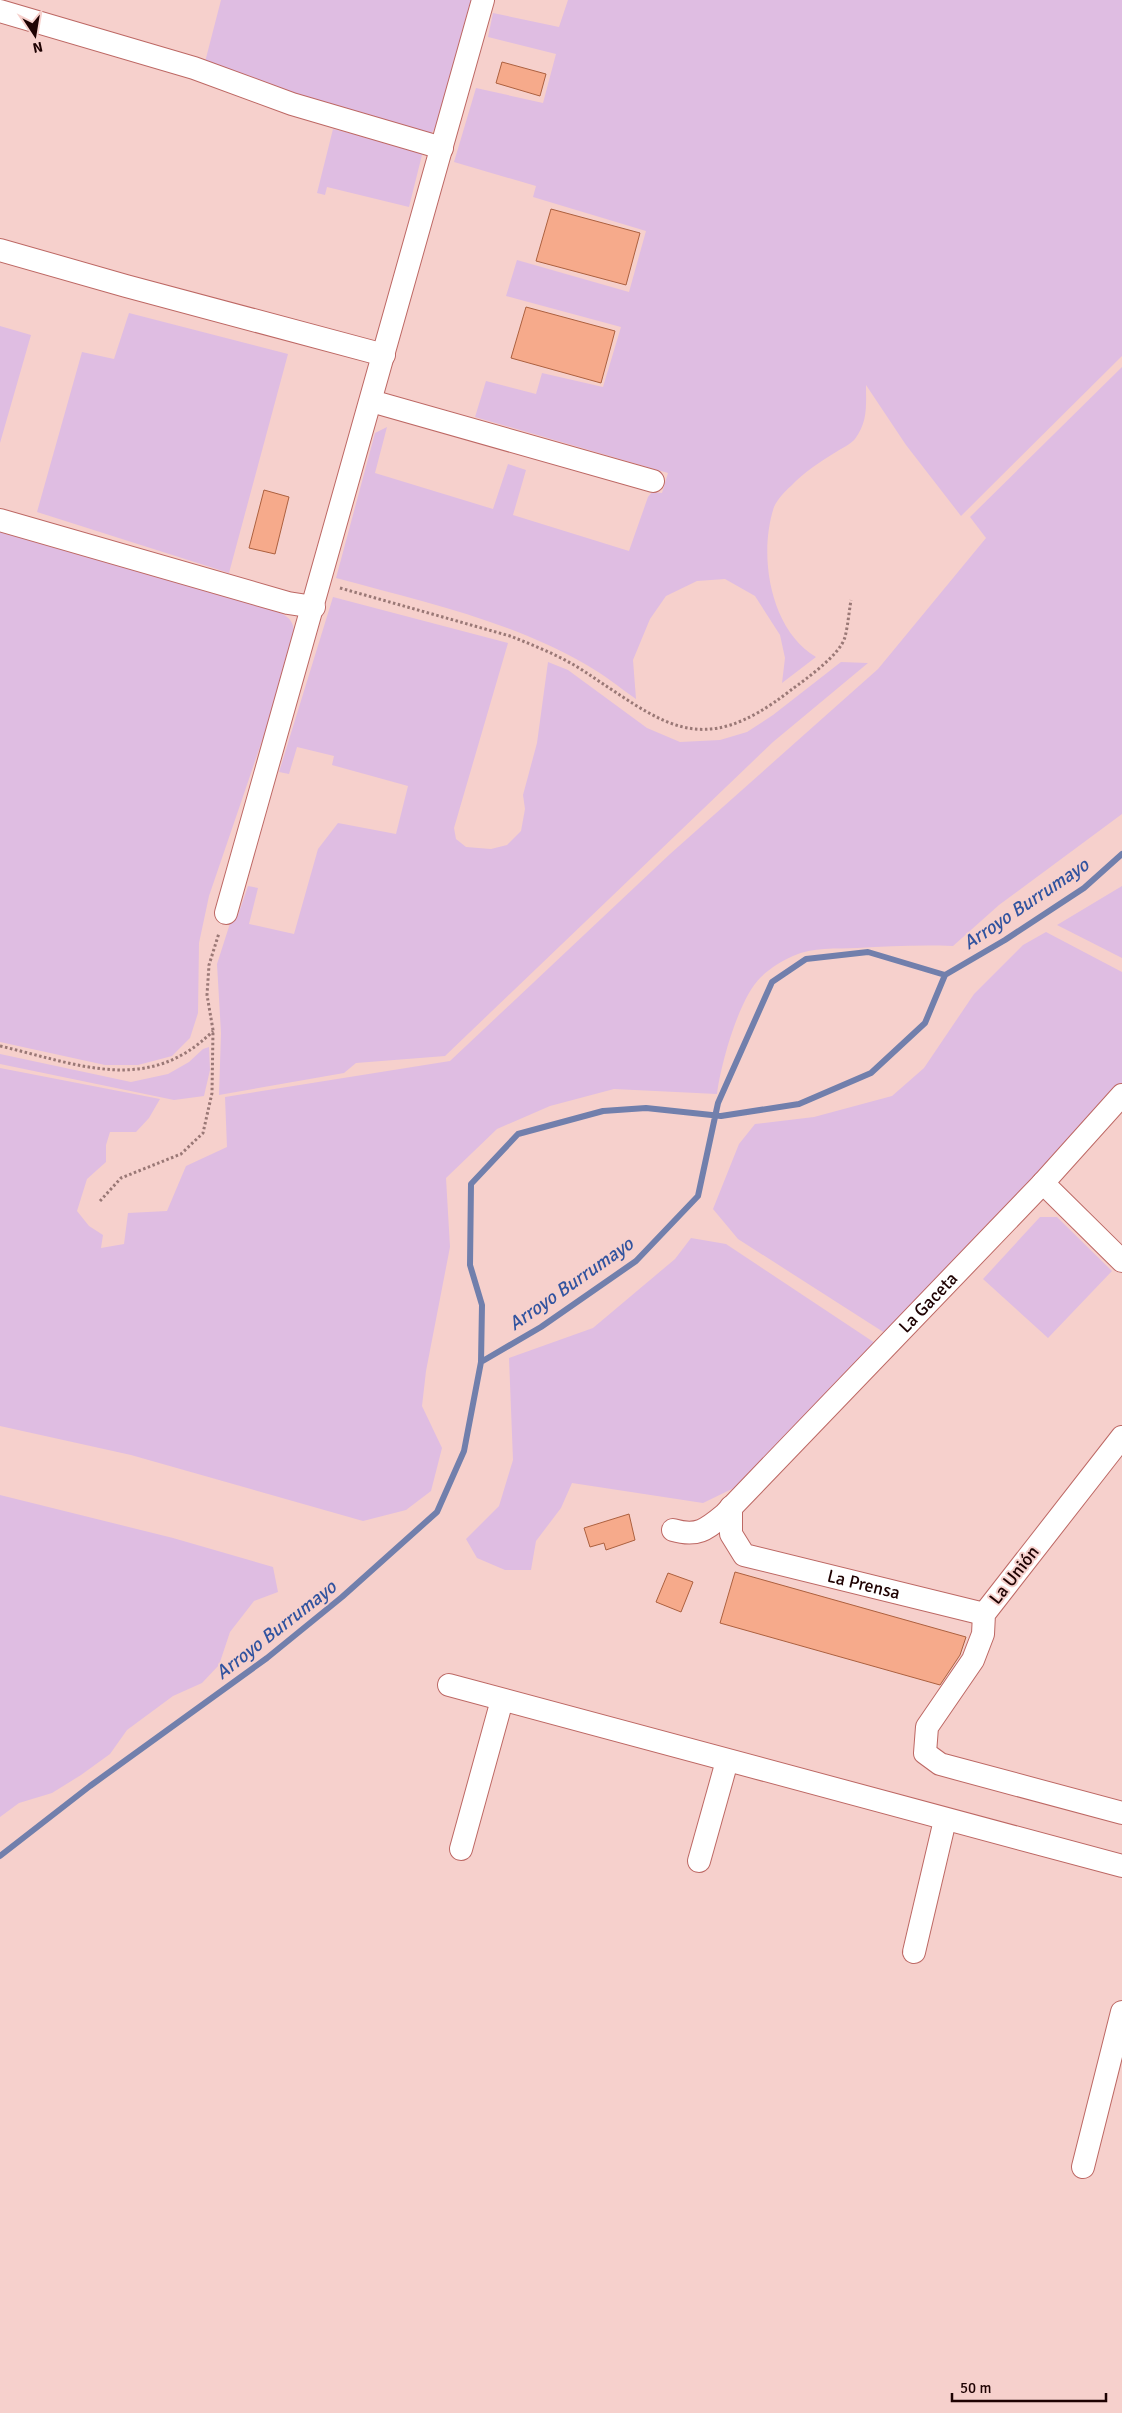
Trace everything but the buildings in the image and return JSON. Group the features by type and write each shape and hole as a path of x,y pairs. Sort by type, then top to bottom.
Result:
{"street":[{"path":"226,913 314,607 483,0"},
{"path":"0,11 194,68 292,104 442,148"},
{"path":"0,250 384,355"},
{"path":"371,401 653,481"},
{"path":"0,520 288,603 314,607"},
{"name":"La Gaceta","path":"672,1530 694,1534 709,1527 731,1507 1043,1183 1122,1095"},
{"path":"1043,1183 1122,1261"},
{"name":"La Unión","path":"1122,1437 984,1614 983,1634 973,1660 927,1728 925,1753 940,1764 1122,1813"},
{"name":"La Prensa","path":"731,1507 731,1534 744,1555 984,1614"},
{"path":"449,1685 1122,1866"},
{"path":"461,1848 502,1700"},
{"path":"699,1861 727,1760"},
{"path":"914,1952 946,1820"},
{"path":"1083,2167 1122,2012"}],"path":[{"path":"320,583 510,636 577,667 652,717 686,729 714,729 748,718 781,698 825,664 845,639 850,600"},
{"path":"100,1201 121,1178 181,1154 203,1133 212,1094 213,1030 207,995 209,965 226,913"},
{"path":"0,1046 97,1069 147,1068 175,1060 195,1048 213,1030"}],"shaded area":[{"path":"221,0 474,0 437,125 431,134 311,107 205,62"},
{"path":"568,0 1122,0 1122,356 961,516 906,445 866,385 864,420 855,439 801,476 777,501 774,507 769,526 767,547 772,590 778,610 788,629 800,645 816,657 782,683 785,658 780,635 755,596 725,579 697,581 666,596 650,619 633,660 636,699 585,664 526,635 464,613 336,578 375,433 387,427 375,473 493,509 508,464 526,470 513,515 629,551 648,497 652,492 662,493 668,473 475,417 486,381 536,394 542,373 603,387 621,327 506,296 517,260 629,292 646,231 533,197 536,186 454,162 476,88 543,103 556,54 488,37 493,13 559,27"},
{"path":"333,129 423,151 409,207 327,187 325,195 317,193"},
{"path":"129,313 288,354 229,573 37,512 82,352 114,359"},
{"path":"0,326 31,335 0,443"},
{"path":"1122,367 1122,814 999,905 953,946 817,950 793,956 772,968 753,987 738,1015 722,1066 717,1094 614,1089 550,1106 497,1129 446,1178 450,1247 426,1371 422,1406 442,1448 431,1491 406,1510 363,1521 131,1455 0,1426 0,1068 160,1099 149,1118 136,1132 110,1132 106,1145 106,1162 87,1179 77,1211 89,1226 103,1235 101,1248 124,1244 128,1213 167,1211 186,1166 227,1147 225,1097 450,1061 670,854 878,669 986,538 970,517"},
{"path":"0,532 271,609 286,616 293,625 292,653 209,896 199,943 198,1013 190,1038 172,1056 138,1065 105,1065 0,1042"},
{"path":"333,597 508,643 454,828 456,839 466,847 491,849 507,845 521,831 525,809 523,795 537,743 548,662 568,670 647,728 680,742 720,740 747,732 773,715 841,662 868,663 773,742 445,1056 356,1063 344,1073 219,1095 221,1033 217,964 233,914 238,915 248,886 258,888 249,924 294,934 318,849 338,823 396,834 408,786 332,765 334,756 297,747 289,774 279,772"},
{"path":"1122,886 1122,958 1057,925"},
{"path":"1046,932 1122,972 1122,1085 888,1335 738,1239 713,1209 739,1144 755,1124 814,1117 892,1096 924,1068 974,994 1023,945"},
{"path":"209,1047 210,1070 204,1096 174,1100 0,1064 0,1054 131,1082 168,1074 189,1062 203,1049"},
{"path":"1040,1217 1057,1217 1112,1271 1048,1338 983,1279"},
{"path":"691,1238 726,1244 878,1345 734,1488 703,1503 572,1483 561,1508 536,1541 531,1570 505,1570 477,1558 466,1539 499,1506 513,1460 509,1358 593,1328 675,1259"},
{"path":"0,1495 173,1538 273,1567 278,1592 254,1601 230,1632 219,1665 202,1683 173,1696 127,1730 110,1754 81,1775 52,1793 19,1803 0,1817"}],"waterway":[{"name":"Arroyo Burrumayo","path":"0,1856 90,1786 267,1658 342,1597 437,1512 464,1451 481,1362 541,1327 636,1261 698,1196 718,1103 772,982 806,959 868,952 945,975 1005,940 1084,888 1122,854"},
{"name":"Arroyo Burrumayo","path":"481,1362 482,1305 470,1265 471,1184 518,1134 603,1111 646,1108 721,1116 799,1104 871,1073 925,1023 945,975"}]}
